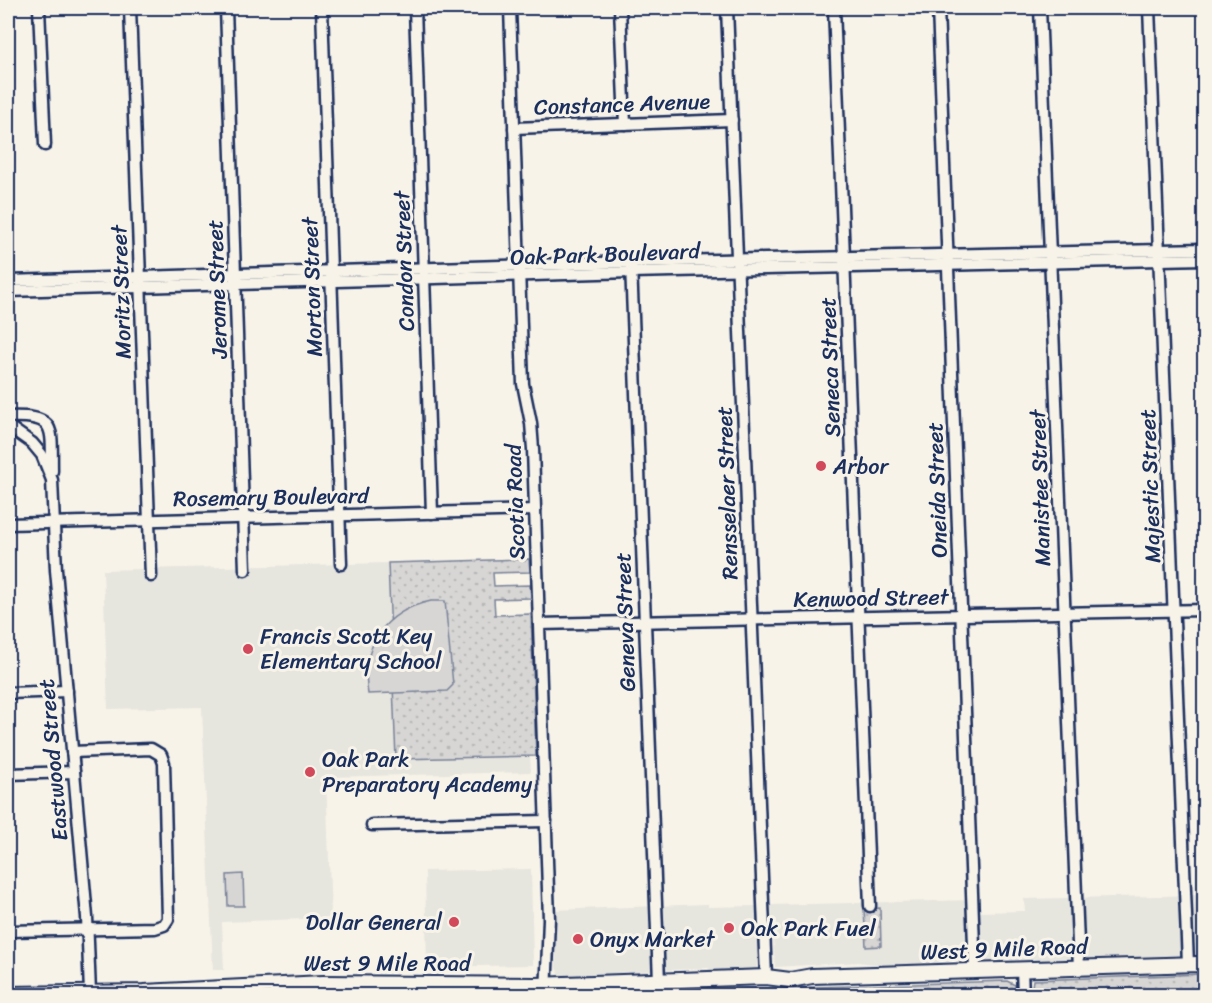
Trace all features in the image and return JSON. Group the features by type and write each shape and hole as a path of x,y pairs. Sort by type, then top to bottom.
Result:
{"main road":[{"name":"West 9 Mile Road","path":"8,994 132,994 323,989 546,990 658,981 766,977 792,973 812,976 1199,964"}],"street":[{"path":"39,8 45,145"},
{"name":"Moritz Street","path":"130,8 151,576"},
{"name":"Jerome Street","path":"226,8 245,570"},
{"name":"Morton Street","path":"322,8 341,564"},
{"name":"Condon Street","path":"415,8 432,513"},
{"name":"Scotia Road","path":"510,8 523,384 532,429 535,510 549,929 546,990"},
{"path":"620,8 625,124"},
{"name":"Rensselaer Street","path":"727,8 766,977"},
{"name":"Seneca Street","path":"834,8 870,906"},
{"name":"Oneida Street","path":"938,8 975,971"},
{"name":"Manistee Street","path":"1040,8 1079,968"},
{"name":"Majestic Street","path":"1149,8 1174,611 1199,964"},
{"name":"Constance Avenue","path":"514,128 732,120"},
{"name":"Oak Park Boulevard","path":"8,291 140,282 424,273 1160,255 1204,249"},
{"name":"Oak Park Boulevard","path":"1160,255 1204,259"},
{"name":"Geneva Street","path":"631,267 658,981"},
{"name":"Oak Park Boulevard","path":"8,281 140,282"},
{"name":"Eastwood Street","path":"8,417 37,417 46,422 51,435 54,523 88,929 90,993"},
{"path":"8,426 32,443 42,455 52,480"},
{"name":"Rosemary Boulevard","path":"8,524 535,510"},
{"name":"Kenwood Street","path":"539,624 1204,610"},
{"path":"8,693 67,691"},
{"path":"8,931 155,928 167,922 170,913 162,755 151,749 72,752"},
{"path":"8,774 74,772"},
{"path":"372,825 546,821"},
{"path":"1022,969 1023,996"}],"shaded area":[{"path":"529,559 530,572 493,573 494,586 530,585 531,598 494,599 495,615 531,614 536,756 396,759 388,563"},
{"path":"388,563 396,759 530,756 531,772 326,777 331,918 222,922 224,970 213,970 202,707 108,709 103,570"},
{"path":"431,601 445,601 453,685 447,691 368,694 366,677 368,661 379,634 388,622 400,613"},
{"path":"531,869 533,965 427,967 425,871"},
{"path":"243,874 244,906 228,906 227,875"},
{"path":"1204,895 1204,955 882,965 859,962 775,967 771,905 977,900 978,912 1025,911 1024,899"},
{"path":"708,904 708,907 757,906 757,971 711,972 708,968 560,976 556,968 554,910"},
{"path":"880,908 881,946 866,947 864,909"},
{"path":"1204,974 1204,988 1031,994 1033,980"},
{"path":"1007,981 1015,985 1015,995 565,995"}],"place":[{"name":"Arbor","path":"821,466"},
{"name":"Francis Scott Key Elementary School","path":"248,649"},
{"name":"Oak Park Preparatory Academy","path":"310,772"},
{"name":"Dollar General","path":"454,922"},
{"name":"Oak Park Fuel","path":"729,928"},
{"name":"Onyx Market","path":"578,939"}]}
